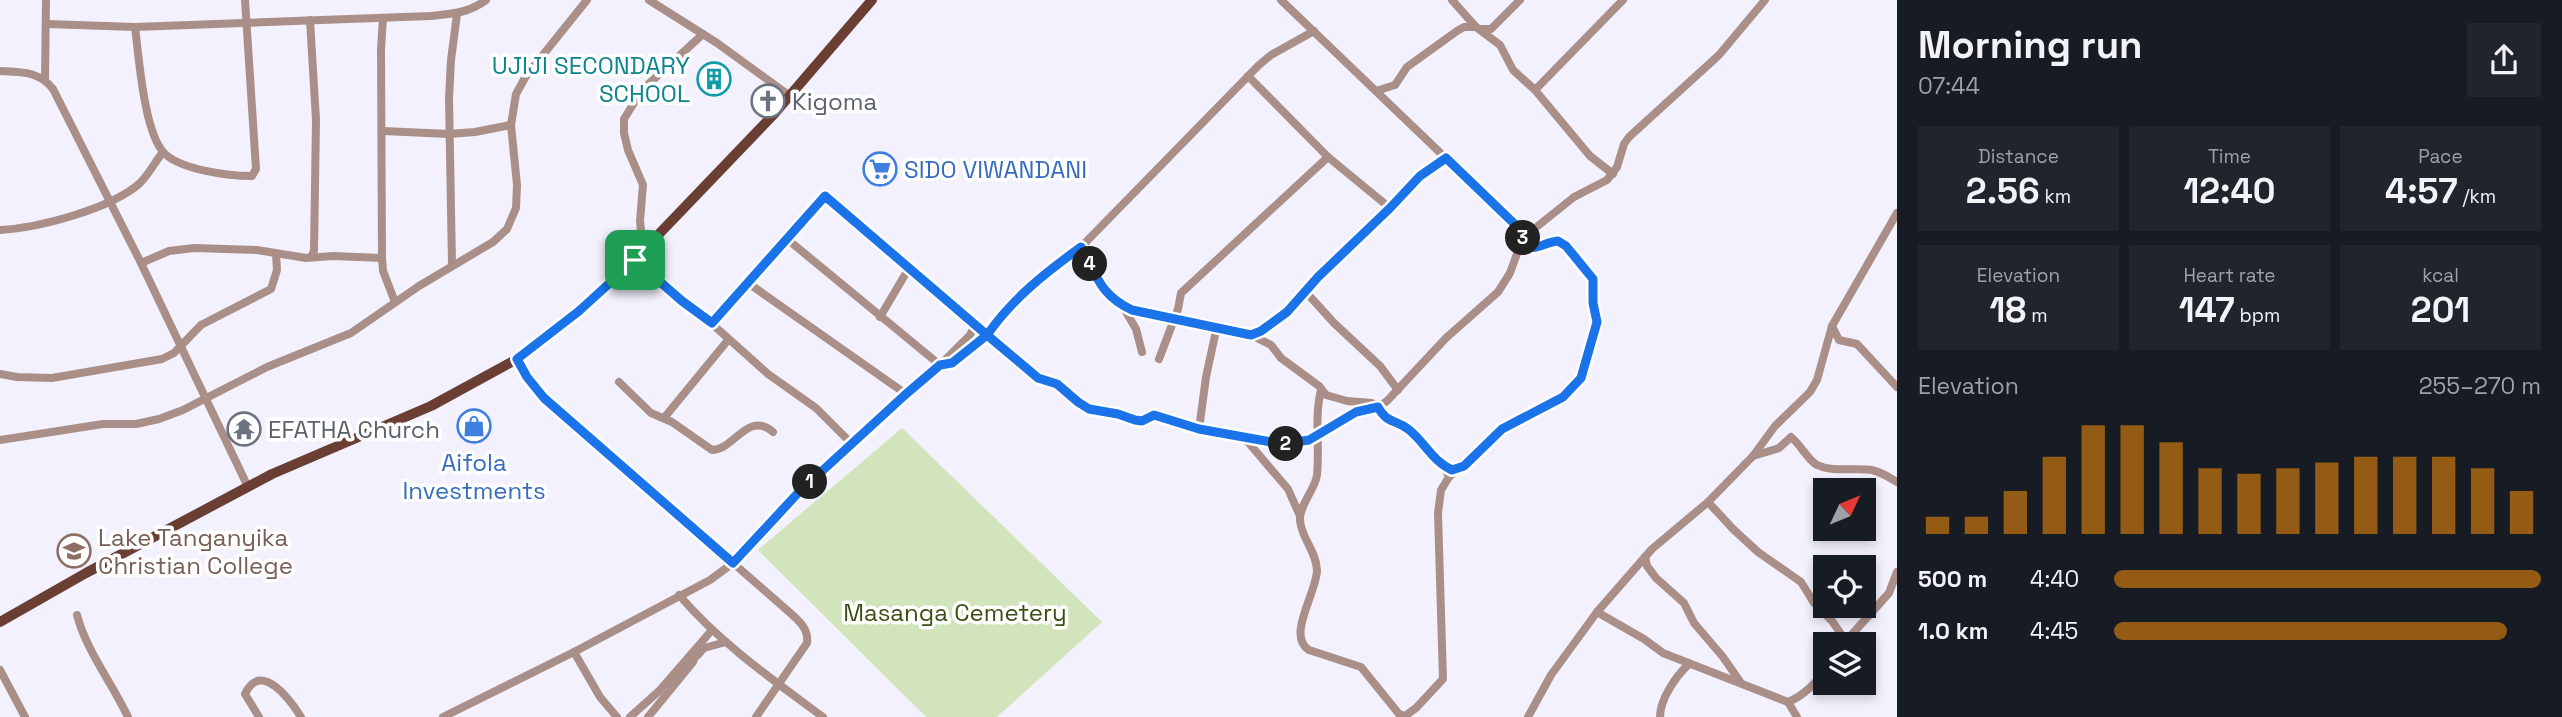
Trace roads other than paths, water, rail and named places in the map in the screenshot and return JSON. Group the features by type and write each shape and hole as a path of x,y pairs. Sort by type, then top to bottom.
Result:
{"main road":[{"path":"0,622 272,474 431,406 517,359 579,311 635,260 790,96 872,0"}],"street":[{"path":"45,80 46,0"},
{"path":"135,27 148,116 163,152 187,166 252,176 255,173 245,0"},
{"path":"47,24 135,27 457,14 477,7 486,0"},
{"path":"0,440 74,428 136,424 159,419 267,367 351,333 452,265 493,242 503,233 514,216 517,185 511,125 516,94 587,0"},
{"path":"649,0 703,34 790,96"},
{"path":"1281,0 1525,234"},
{"path":"1452,0 1478,28 1500,45 1513,70 1535,90 1590,156 1613,174"},
{"path":"1376,91 1395,85 1406,67 1464,27 1491,29 1520,0"},
{"path":"1535,90 1623,0"},
{"path":"712,323 825,196 1038,378 1057,384 1089,409 1139,421 1154,415 1199,429 1242,435 1269,443 1303,442 1320,435 1356,412 1378,407 1387,401 1446,338 1498,292 1510,273 1525,234 1574,197 1607,180 1613,174 1629,137 1719,55 1765,0"},
{"path":"452,265 449,134 451,60 457,14"},
{"path":"383,18 382,258 383,271 395,302"},
{"path":"310,20 316,120 314,251 311,257"},
{"path":"787,239 940,365 952,363 987,335 1019,296 1081,247 1248,76 1271,55 1314,31"},
{"path":"643,251 640,221 643,184 628,150 624,119 642,90 703,34"},
{"path":"0,71 30,73 45,80 59,100 141,263 248,487"},
{"path":"1248,76 1328,157 1390,208"},
{"path":"383,131 449,134 511,125"},
{"path":"0,230 43,224 108,201 138,184 163,152"},
{"path":"1159,359 1181,293 1328,157"},
{"path":"1251,335 1273,324 1420,176 1446,158"},
{"path":"1528,717 1551,675 1597,611 1645,557 1708,502 1753,456 1775,426 1803,399 1817,380 1832,326 1897,213"},
{"path":"1242,435 1282,481 1293,498 1304,534 1313,550 1317,569 1315,585 1299,632 1301,643 1321,654 1361,667 1399,715 1408,715 1443,679 1444,653 1439,620 1438,499 1444,484 1502,429 1551,404 1572,389 1585,369 1596,332 1597,322 1592,297 1595,286 1590,273 1566,246 1558,241 1531,249 1521,243"},
{"path":"1081,247 1104,290 1122,305 1132,310 1251,335 1271,345 1281,358 1326,395 1347,401 1372,403 1383,416 1404,426 1442,464 1449,477"},
{"path":"141,263 180,248 257,250 311,257 382,258"},
{"path":"0,374 52,378 147,363 174,353 201,325 271,289 278,270 276,254"},
{"path":"635,260 712,323 728,341 768,374 816,408 852,444"},
{"path":"880,317 909,268"},
{"path":"748,283 906,394"},
{"path":"1305,291 1334,323 1382,368 1398,390"},
{"path":"1122,305 1136,329 1142,352"},
{"path":"443,717 710,580 733,563 798,493 940,365 970,335 975,325"},
{"path":"1199,429 1217,326"},
{"path":"1832,326 1839,340 1857,344 1897,387"},
{"path":"664,418 728,341"},
{"path":"517,359 544,398 794,615 808,635 807,643 756,717"},
{"path":"619,382 651,413 664,418 701,444 715,450 754,426 766,427 773,432"},
{"path":"1300,516 1317,478 1320,435 1316,418 1321,390"},
{"path":"1753,456 1779,448 1791,437 1819,466 1828,469 1872,471 1897,482"},
{"path":"1303,442 1317,454"},
{"path":"1442,464 1452,470 1458,470"},
{"path":"1708,502 1758,552 1801,582 1814,603 1832,621 1838,632"},
{"path":"1645,557 1647,566 1656,579 1685,603 1694,623 1742,685"},
{"path":"1853,632 1889,593 1897,572"},
{"path":"680,595 726,642 823,717"},
{"path":"1597,611 1663,653 1788,702 1797,717"},
{"path":"77,615 89,647 128,717"},
{"path":"630,717 659,691 712,630"},
{"path":"648,717 704,648 726,642"},
{"path":"696,657 699,645"},
{"path":"574,652 600,698 617,717"},
{"path":"1660,717 1665,698 1680,672 1689,664"},
{"path":"0,670 25,717"},
{"path":"259,717 245,694 249,687 258,681 268,682 280,690 301,717"},
{"path":"1788,702 1813,684"}],"place":[{"name":"UJIJI SECONDARY SCHOOL","path":"714,79"},
{"name":"Kigoma","path":"768,101"},
{"name":"SIDO VIWANDANI","path":"880,169"},
{"name":"Aifola Investments","path":"474,426"},
{"name":"EFATHA Church","path":"244,429"},
{"name":"Lake Tanganyika Christian College","path":"74,551"}],"park label":[{"name":"Masanga Cemetery","path":"955,612"}]}
